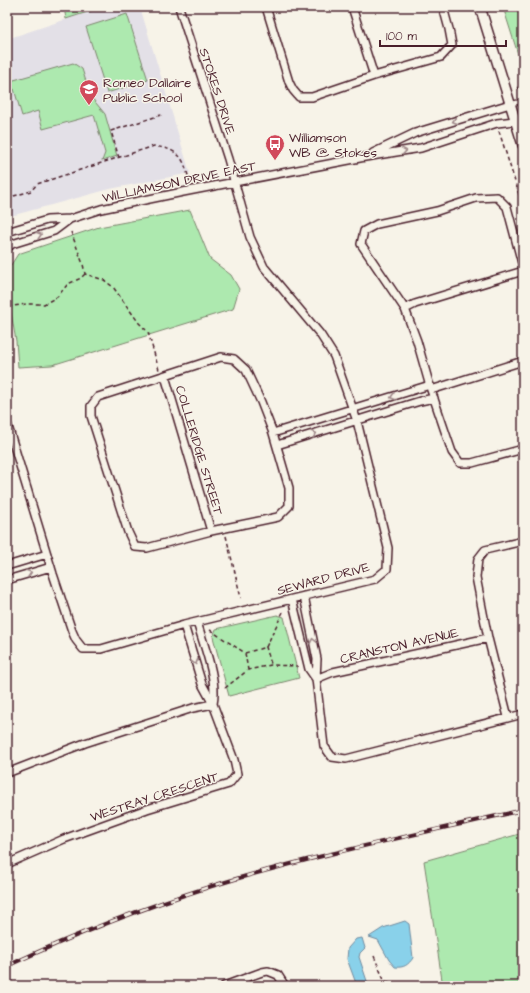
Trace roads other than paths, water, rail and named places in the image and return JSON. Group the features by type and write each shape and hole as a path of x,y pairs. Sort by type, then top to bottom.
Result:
{"street":[{"name":"STOKES DRIVE","path":"179,7 234,182"},
{"path":"266,7 289,82 299,97 312,97 374,76 441,57 452,45 443,7"},
{"path":"352,7 374,76"},
{"path":"480,7 510,104 519,120 523,145"},
{"name":"WILLIAMSON DRIVE EAST","path":"365,156 415,133 510,104"},
{"name":"WILLIAMSON DRIVE EAST","path":"7,232 48,220 70,219 102,209 191,190 365,156 421,148 497,123 519,120"},
{"name":"SEWARD DRIVE","path":"7,423 72,631 76,640 83,648 101,648 184,625 375,579 387,569 388,548 357,421 334,356 320,334 264,267 250,236 234,182"},
{"path":"520,450 472,463 460,463 452,452 430,388 417,341 405,309 361,244 364,231 377,224 437,210 476,198 497,197 507,207 523,267"},
{"name":"WILLIAMSON DRIVE EAST","path":"7,248 12,244 54,231 70,219"},
{"path":"405,309 415,304 523,271"},
{"path":"221,357 234,359 246,370 273,433 289,488 289,506 278,517 211,531 147,548 136,546 128,532 91,416 91,406 98,397 221,357"},
{"path":"273,433 523,361"},
{"name":"COLLERIDGE STREET","path":"163,377 211,531"},
{"path":"277,445 434,398"},
{"path":"508,717 488,638 476,577 478,559 485,550 523,541"},
{"path":"7,566 47,554"},
{"path":"7,580 51,567"},
{"path":"304,596 317,659 316,679 324,746 332,757 346,759 523,714"},
{"path":"292,599 309,669 316,679"},
{"name":"WESTRAY CRESCENT","path":"197,622 214,682 215,696 213,704"},
{"name":"WESTRAY CRESCENT","path":"7,864 64,839 147,809 229,784 237,774 213,704 202,684 184,625"},
{"name":"CRANSTON AVENUE","path":"316,679 333,672 488,638"},
{"path":"7,772 86,742 193,708 213,704"},
{"path":"224,986 268,971 278,975 285,986"}],"lane":[{"path":"510,104 523,101"}],"water":[{"path":"405,921 409,924 413,958 406,966 395,967 389,960 378,940 369,937 383,928"},
{"path":"362,938 365,948 360,953 359,957 368,984 367,986 357,986 347,959 348,948 356,939"}],"railway":[{"path":"7,966 108,923 160,903 212,886 289,864 523,810"}],"place":[{"name":"Romeo Dallaire Public School","path":"89,106"},
{"name":"Williamson WB @ Stokes","path":"275,161"}]}
